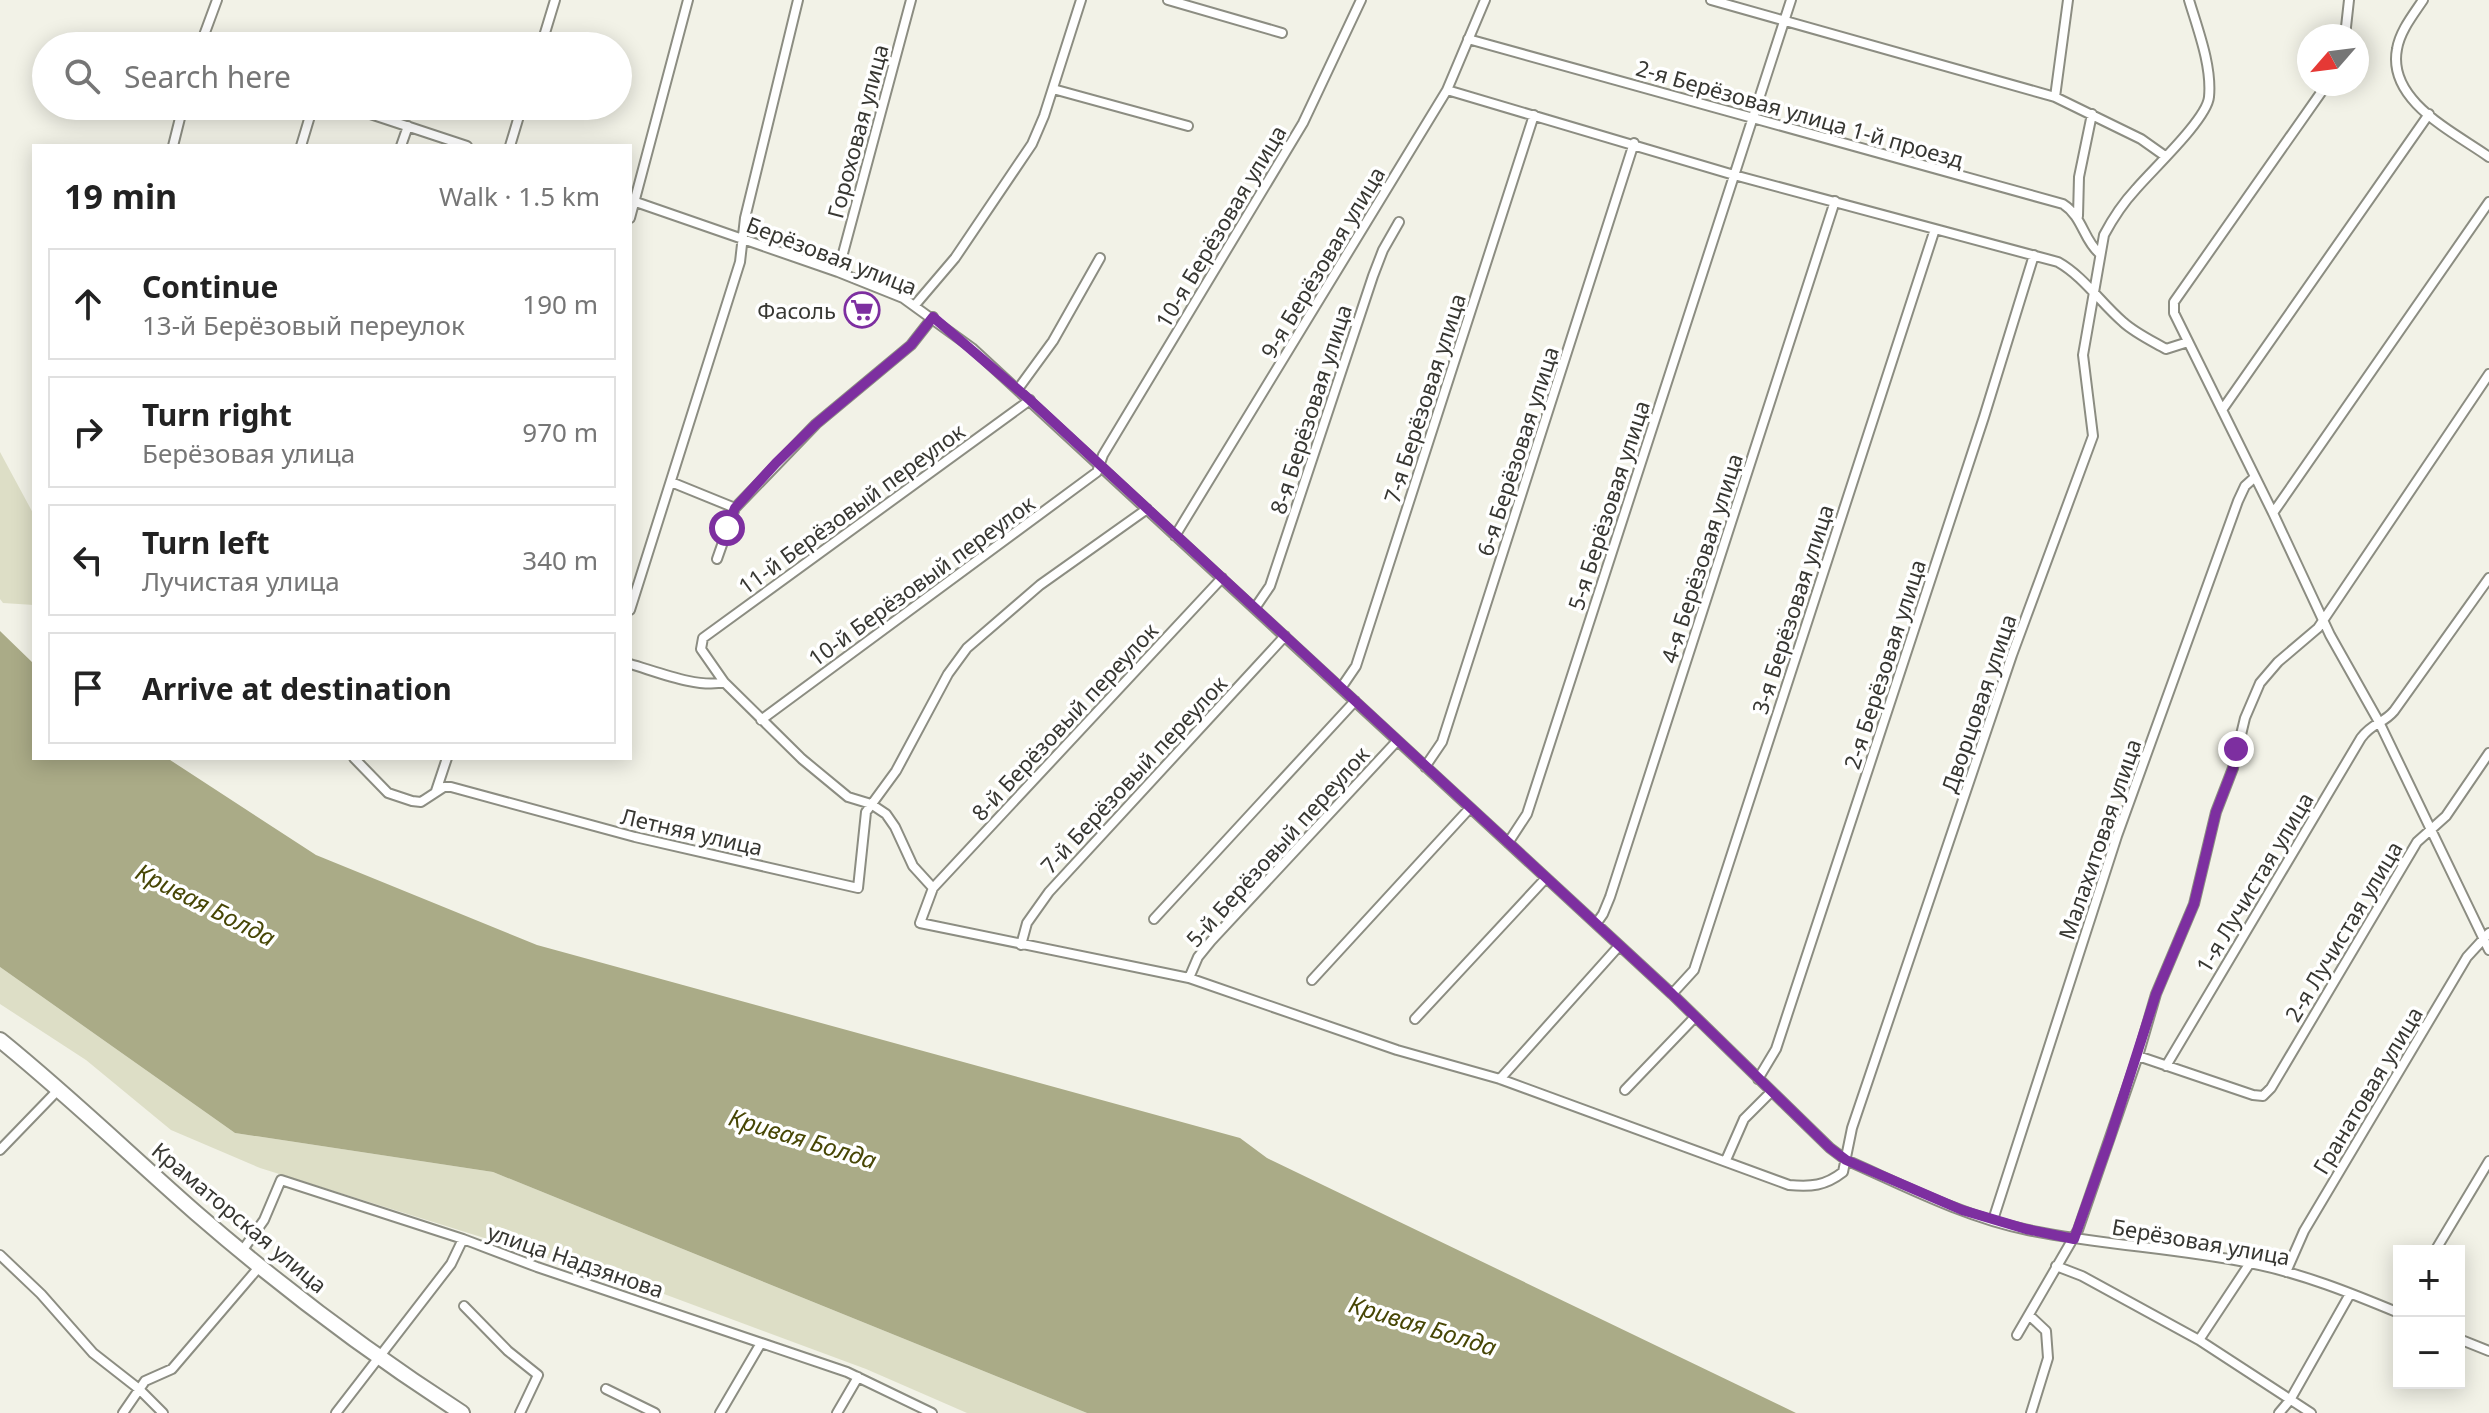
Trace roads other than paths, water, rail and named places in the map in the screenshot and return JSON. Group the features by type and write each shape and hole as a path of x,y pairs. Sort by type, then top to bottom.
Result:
{"main road":[{"name":"Краматорская улица","path":"0,1040 260,1266 379,1358 462,1413"}],"street":[{"path":"205,32 217,0"},
{"path":"545,32 555,0"},
{"path":"633,201 688,0"},
{"path":"632,604 740,262 745,218 798,0"},
{"name":"Гороховая улица","path":"838,272 911,0"},
{"path":"915,305 955,258 1032,144 1081,0"},
{"path":"1168,0 1282,33"},
{"name":"10-я Берёзовая улица","path":"1099,466 1303,123 1361,0"},
{"name":"9-я Берёзовая улица","path":"1175,536 1447,90 1485,0"},
{"path":"1711,0 2055,97 2141,139 2165,156"},
{"name":"5-я Берёзовая улица","path":"1508,843 1527,814 1791,0"},
{"path":"2055,97 2068,0"},
{"name":"Дворцовая улица","path":"1846,1160 1852,1128 2012,655 2093,436 2083,355 2104,235 2113,218 2209,102 2209,81 2189,0"},
{"path":"2346,24 2349,0"},
{"path":"2423,0 2404,30 2397,50 2396,70 2401,84 2429,114 2489,157"},
{"name":"2-я Берёзовая улица 1-й проезд","path":"1468,39 2063,204 2078,217"},
{"path":"1053,89 1188,126"},
{"path":"1447,90 1734,175 2058,262 2070,269 2123,323 2166,349 2188,342"},
{"path":"2319,96 2174,302 2174,313 2323,620 2379,722 2486,936 2489,950"},
{"path":"2092,114 2079,177 2078,217 2099,253"},
{"path":"2222,410 2429,114"},
{"name":"7-я Берёзовая улица","path":"1341,688 1356,666 1534,115"},
{"path":"174,144 180,120"},
{"path":"302,144 309,120"},
{"path":"389,120 461,144"},
{"path":"511,144 518,120"},
{"path":"402,144 408,126"},
{"name":"6-я Берёзовая улица","path":"1425,767 1442,742 1634,143"},
{"name":"Берёзовая улица","path":"633,201 838,272 915,305 933,317 1030,400 1672,994 1771,1092 1846,1160 1962,1210 1993,1220 2074,1239 2250,1263 2393,1308"},
{"name":"4-я Берёзовая улица","path":"1596,924 1610,897 1835,201"},
{"path":"2273,513 2489,202"},
{"name":"8-я Берёзовая улица","path":"1255,608 1270,586 1373,276 1399,222"},
{"name":"3-я Берёзовая улица","path":"1672,994 1694,970 1935,229"},
{"name":"2-я Берёзовая улица","path":"1758,1079 1776,1049 1984,417 2034,255"},
{"path":"1018,389 1053,341 1100,258"},
{"path":"717,559 735,508 816,424 911,345 933,317"},
{"path":"2017,1335 2074,1239 2138,1056 2156,994 2194,904 2216,812 2233,768 2245,718 2268,672 2311,636 2323,620 2489,374"},
{"name":"11-й Берёзовый переулок","path":"724,682 701,649 703,638 1030,400"},
{"name":"10-й Берёзовый переулок","path":"761,720 1090,479 1099,466"},
{"name":"Малахитовая улица","path":"1993,1220 2122,821 2238,501 2245,486 2255,477"},
{"path":"671,482 735,508"},
{"path":"871,804 896,771 948,674 967,648 1040,585 1147,509"},
{"name":"8-й Берёзовый переулок","path":"933,888 1222,578"},
{"name":"1-я Лучистая улица","path":"2166,1066 2361,738 2371,725 2387,719 2394,711 2489,578"},
{"name":"7-й Берёзовый переулок","path":"1021,945 1027,923 1049,892 1285,636"},
{"path":"632,665 702,683 715,685 724,682 831,785 848,797 871,804 886,814 913,866 933,888 920,923 1189,978 1397,1050 1500,1079 1789,1185 1813,1187 1832,1181 1843,1172 1846,1160"},
{"path":"1154,919 1355,701"},
{"name":"5-й Берёзовый переулок","path":"1189,978 1198,957 1211,941 1397,741"},
{"name":"2-я Лучистая улица","path":"2166,1066 2263,1096 2417,842 2446,816 2489,753"},
{"path":"356,760 388,793 421,802 436,792 446,760"},
{"name":"Летняя улица","path":"436,792 451,787 635,837 858,888 863,825 871,804"},
{"path":"1312,980 1470,808"},
{"path":"1415,1019 1546,878"},
{"name":"Гранатовая улица","path":"2286,1272 2304,1231 2467,957 2486,936"},
{"path":"1500,1079 1619,946"},
{"path":"1625,1090 1695,1017"},
{"path":"2138,1056 2166,1066"},
{"path":"0,1150 59,1089"},
{"path":"1726,1160 1744,1119 1771,1092"},
{"path":"2439,1245 2489,1161"},
{"name":"улица Надзянова","path":"242,1251 264,1220 281,1180 463,1239 858,1377 932,1413"},
{"path":"336,1413 451,1264 463,1239"},
{"path":"0,1255 48,1301 93,1353 139,1389 163,1413"},
{"path":"2199,1340 2250,1263"},
{"path":"123,1413 145,1381 172,1369 260,1266"},
{"path":"2056,1266 2082,1276 2199,1340 2311,1413"},
{"path":"2279,1413 2290,1400 2350,1294"},
{"path":"464,1306 508,1351 538,1375 520,1413"},
{"path":"2029,1315 2046,1331 2048,1358 2031,1413"},
{"path":"2474,1345 2489,1340"},
{"path":"2465,1341 2489,1351"},
{"path":"720,1413 761,1343"},
{"path":"837,1413 858,1377"},
{"path":"606,1389 655,1413"}],"water":[{"name":"Кривая Болда","path":"0,631 32,662 32,760 170,760 316,855 537,945 1240,1138 1267,1158 1796,1413 1087,1413 493,1172 235,1133 0,967"}],"place":[{"name":"Фасоль","path":"862,310"}]}
